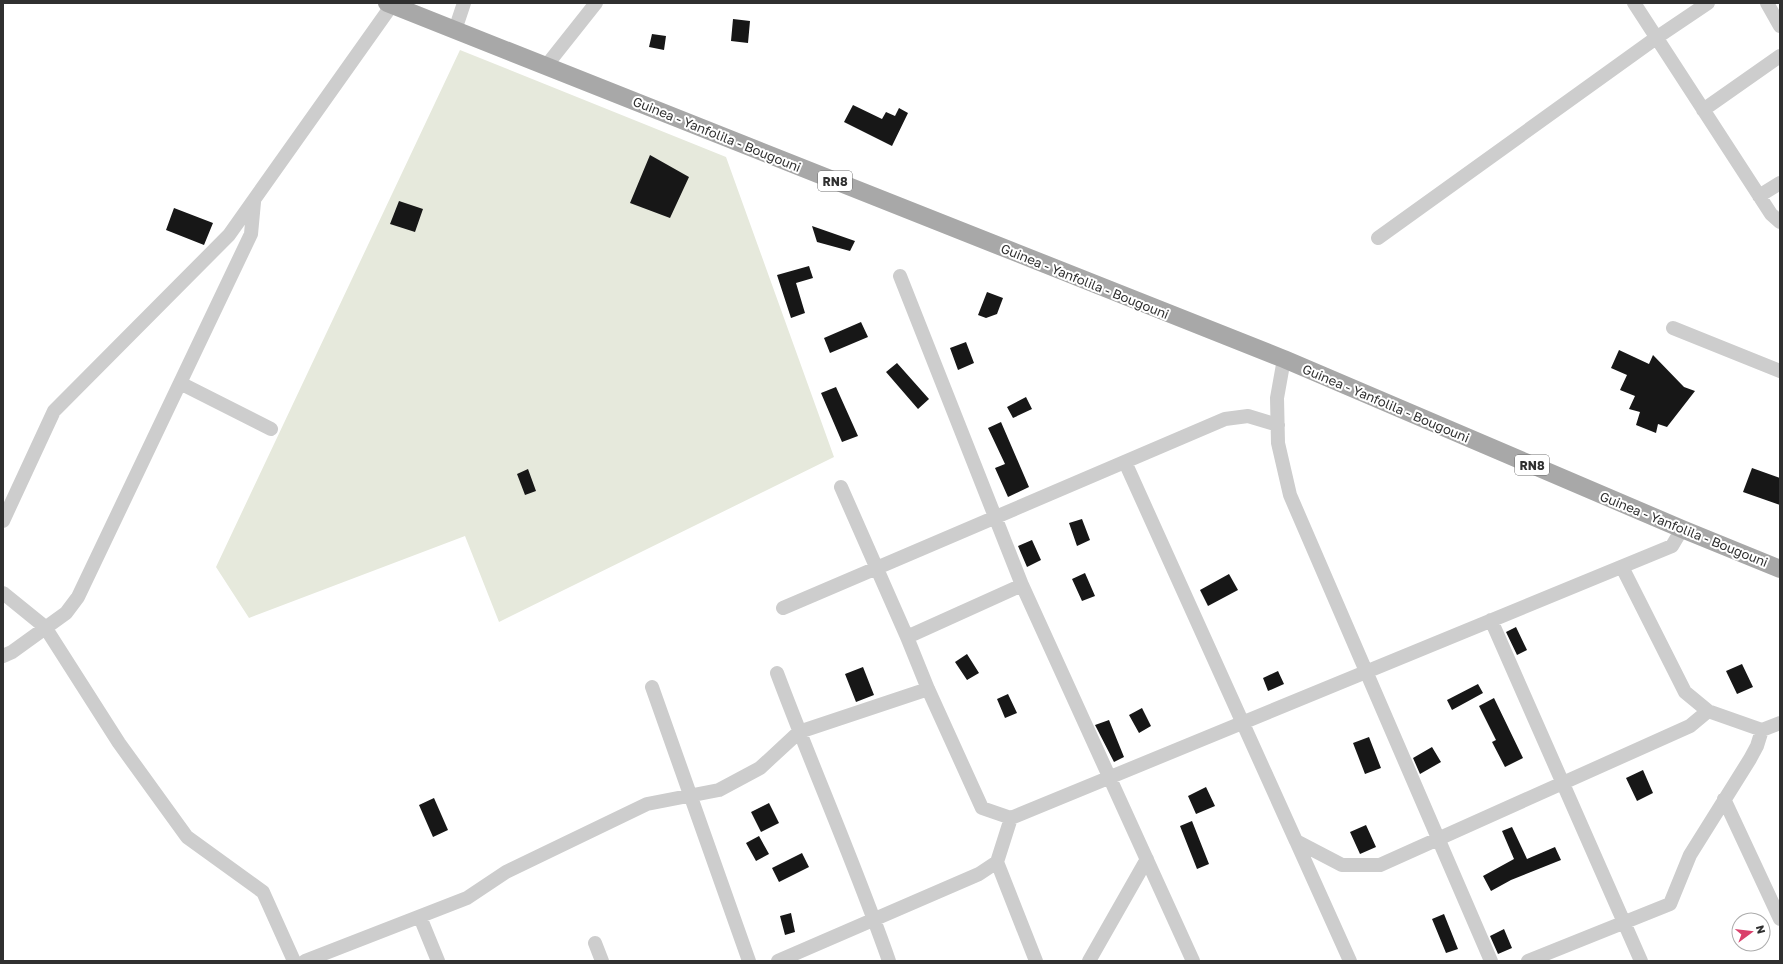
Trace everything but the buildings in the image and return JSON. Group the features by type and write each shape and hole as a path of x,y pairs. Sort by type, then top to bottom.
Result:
{"main road":[{"name":"Guinea - Yanfolila - Bougouni","path":"389,4 1284,360 1780,569"}],"street":[{"path":"455,30 464,3"},
{"path":"546,66 596,3"},
{"path":"1634,3 1759,196 1771,214 1780,222"},
{"path":"1378,238 1656,38 1708,3"},
{"path":"1767,3 1780,26"},
{"path":"3,521 54,411 230,236 389,4"},
{"path":"1703,110 1780,56"},
{"path":"1759,196 1780,183"},
{"path":"3,656 12,652 66,613 78,597 251,234 254,200"},
{"path":"900,276 1022,585 1193,961"},
{"path":"1673,328 1780,371"},
{"path":"1284,360 1277,398 1278,443 1290,495 1491,961"},
{"path":"180,383 271,428"},
{"path":"783,608 1225,419 1248,416 1278,425"},
{"path":"1125,462 1350,961"},
{"path":"841,487 877,567 928,689 982,808 1011,818 1672,546 1682,529"},
{"path":"1622,567 1685,692 1708,711 1762,730 1780,722"},
{"path":"907,637 1022,585"},
{"path":"3,593 45,627 119,743 187,837 264,892 294,961"},
{"path":"1491,620 1641,961"},
{"path":"777,673 799,732 874,918 889,961"},
{"path":"652,687 748,961"},
{"path":"305,961 467,898 506,872 647,804 719,790 760,768 799,732 928,689"},
{"path":"1296,841 1342,865 1380,865 1690,726 1708,711"},
{"path":"1528,961 1670,904 1690,855 1757,746 1762,730"},
{"path":"1724,799 1780,919"},
{"path":"778,961 874,918 979,874 997,862 1011,818"},
{"path":"1089,961 1147,859"},
{"path":"997,862 1036,961"},
{"path":"420,917 438,961"},
{"path":"595,944 602,961"}],"shaded area":[{"path":"460,50 726,157 834,457 499,622 465,536 249,618 216,567"}]}
